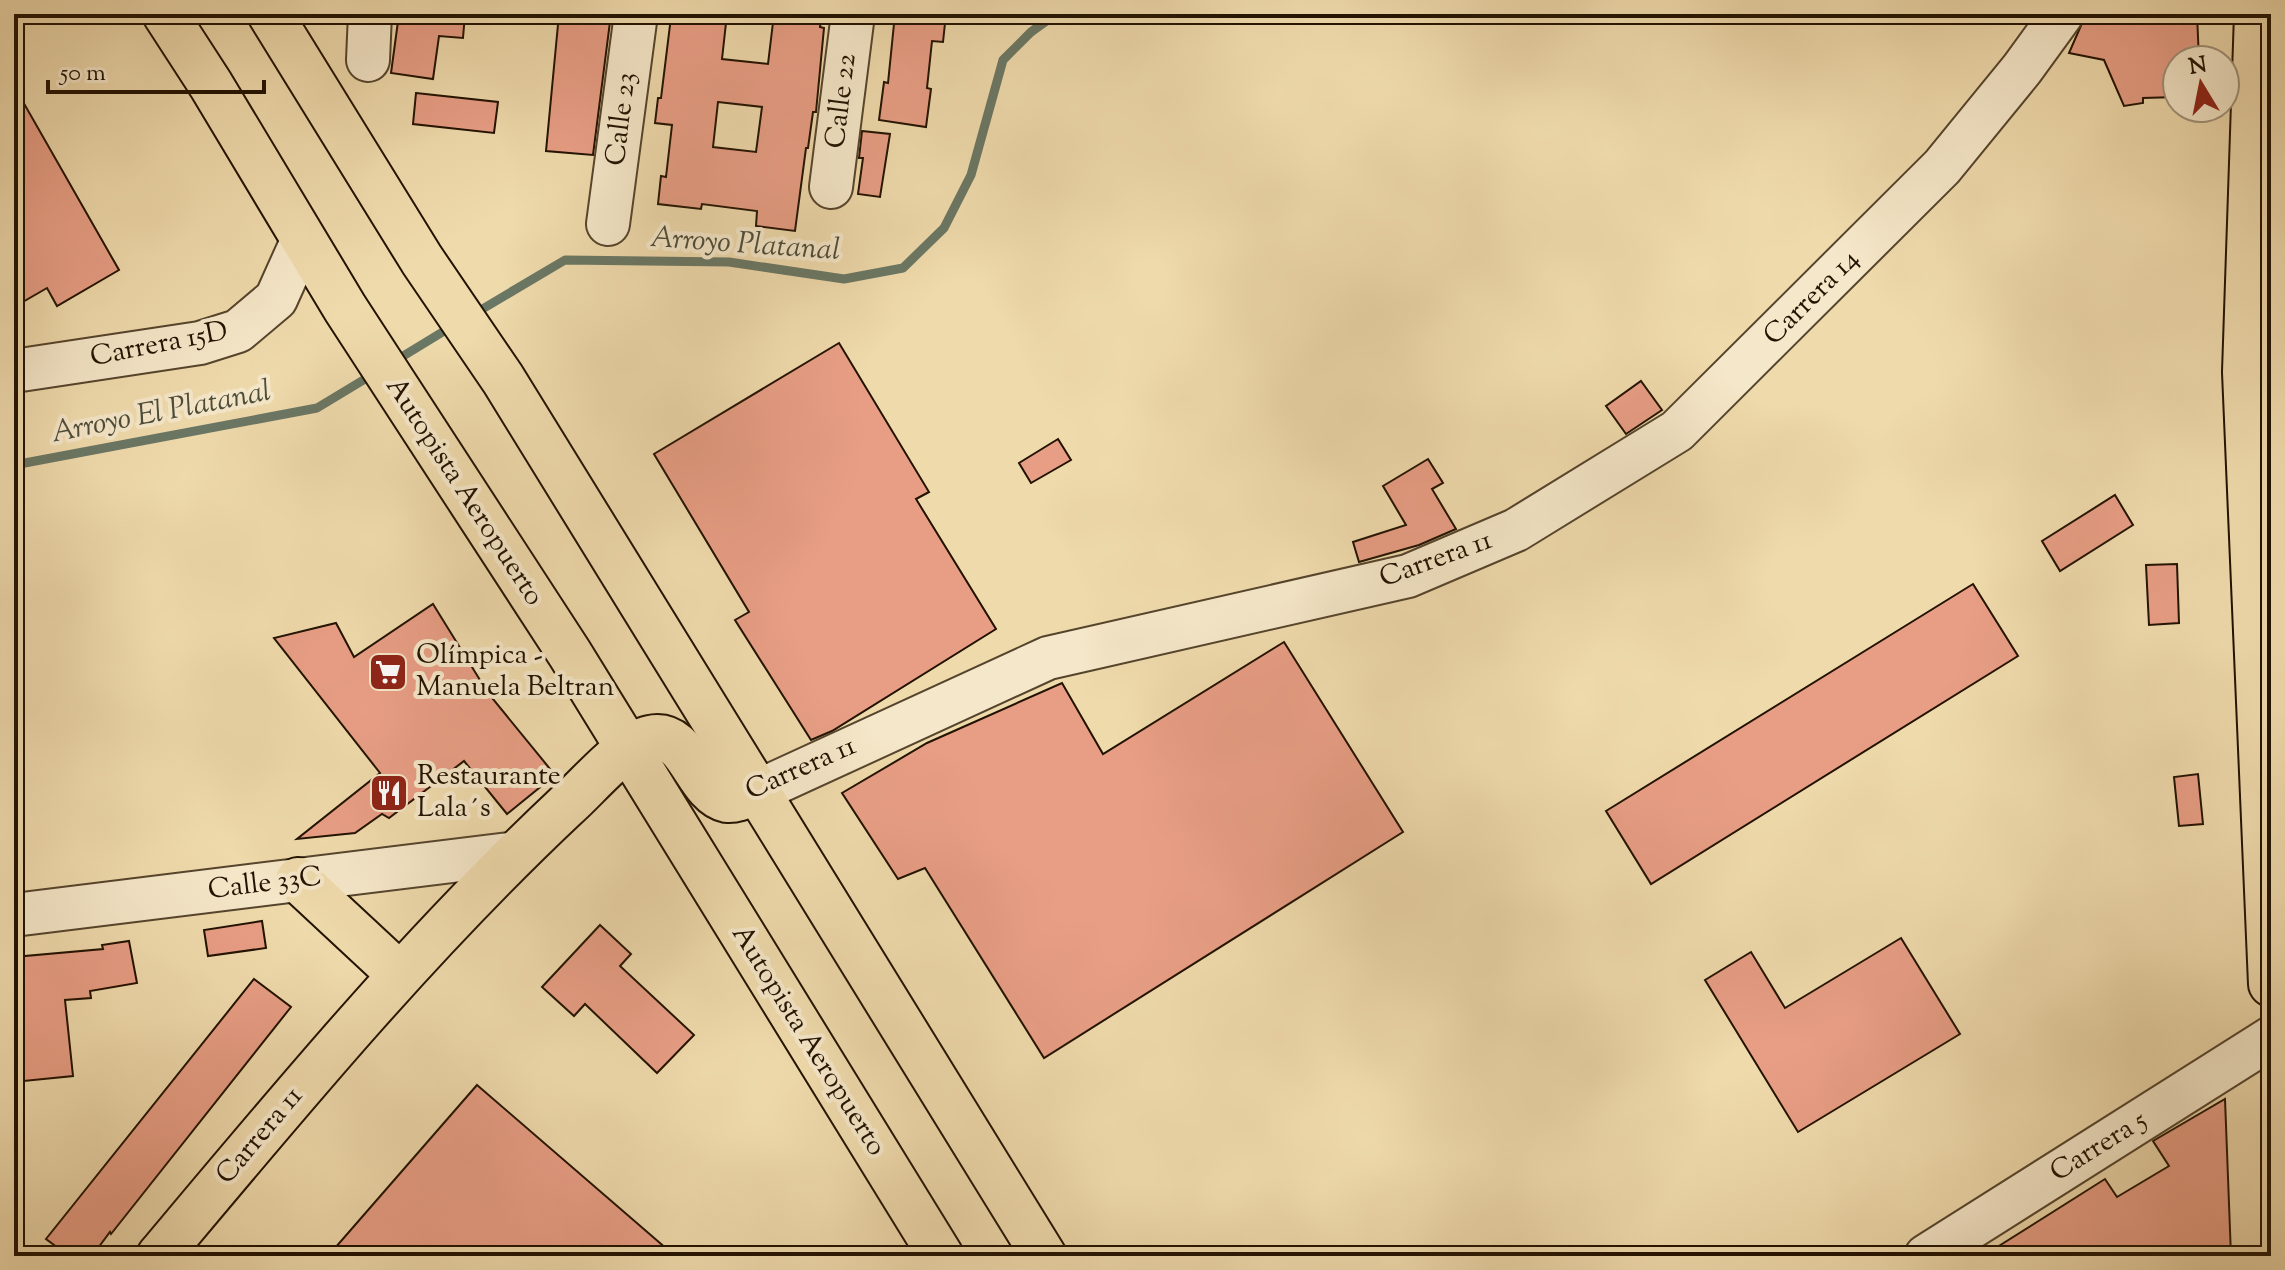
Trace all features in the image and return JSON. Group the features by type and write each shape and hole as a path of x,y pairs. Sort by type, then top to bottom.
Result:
{"main road":[{"name":"Autopista Aeropuerto","path":"165,14 345,308 570,654 941,1256"},
{"path":"270,14 422,260 503,379 1044,1256"},
{"path":"2257,14 2245,372 2271,984"},
{"name":"Carrera 11","path":"159,1256 399,974 517,853 627,750 650,738 664,738 683,752 720,797 732,800 756,792"},
{"path":"298,880 399,974"}],"street":[{"path":"368,60 370,14"},
{"name":"Calle 23","path":"608,224 636,14"},
{"name":"Calle 22","path":"831,187 853,14"},
{"name":"Carrera 14","path":"1516,530 1677,431 1942,167 2022,69 2062,14"},
{"name":"Carrera 15D","path":"14,371 200,343 238,331 276,299 303,239"},
{"name":"Carrera 11","path":"756,792 1048,658 1408,576 1516,530"},
{"name":"Calle 33C","path":"14,915 517,853"},
{"name":"Carrera 5","path":"1926,1256 2271,1038"}],"building":[{"path":"399,14 465,14 463,38 439,36 433,79 391,73"},
{"path":"559,14 611,14 593,155 546,151"},
{"path":"774,14 822,14 820,27 824,28 816,112 813,112 806,148 795,231 756,226 757,211 702,204 701,209 658,204 661,176 666,177 672,125 655,123 671,17 726,23 722,59 768,64","holes":["718,102 762,107 756,152 713,147"]},
{"path":"895,14 946,14 943,42 932,41 926,127 879,120 884,82 888,83"},
{"path":"2086,14 2197,14 2198,44 2161,44 2161,97 2143,98 2143,103 2124,106 2104,60 2069,53"},
{"path":"14,86 119,270 57,306 47,288 14,307"},
{"path":"416,93 498,102 494,133 413,124"},
{"path":"862,131 890,134 880,197 858,194 863,158 859,158"},
{"path":"839,343 929,492 916,499 996,629 832,731 811,740 735,620 749,612 654,454"},
{"path":"1641,381 1662,410 1626,434 1606,406"},
{"path":"1058,439 1071,460 1031,483 1019,463"},
{"path":"1428,459 1443,483 1432,489 1456,529 1419,545 1359,562 1353,542 1406,525 1383,486"},
{"path":"2115,495 2133,525 2060,571 2042,541"},
{"path":"2177,564 2179,623 2149,625 2146,565"},
{"path":"1973,584 2018,656 1651,884 1606,811"},
{"path":"433,604 488,693 555,775 507,814 464,761 389,818 382,814 355,833 297,839 380,773 274,638 336,623 354,657"},
{"path":"1284,642 1403,832 1044,1058 925,868 898,879 842,793 927,743 1062,683 1103,754"},
{"path":"2198,774 2203,824 2179,826 2174,777"},
{"path":"262,921 266,948 208,956 204,930"},
{"path":"600,925 631,954 620,966 694,1035 657,1073 585,1004 574,1016 542,987"},
{"path":"1901,938 1960,1034 1798,1132 1705,980 1751,952 1785,1008"},
{"path":"129,941 137,983 90,991 91,998 65,1000 73,1076 14,1082 14,1040 18,1039 14,957 103,949 102,945"},
{"path":"254,979 291,1007 92,1256 69,1256 46,1239"},
{"path":"477,1085 675,1256 328,1256"},
{"path":"2225,1099 2231,1256 1983,1256 2105,1179 2117,1197 2169,1166 2153,1141"}],"waterway":[{"name":"Arroyo Platanal","path":"474,314 565,260 729,262 844,279 903,268 944,228 971,175 1003,60 1031,32 1056,14"},
{"name":"Arroyo Platanal","path":"395,361 454,325"},
{"name":"Arroyo El Platanal","path":"14,465 317,408 375,373"}],"place":[{"name":"Olímpica - Manuela Beltran","path":"388,672"},
{"name":"Restaurante Lala´s","path":"389,793"}]}
